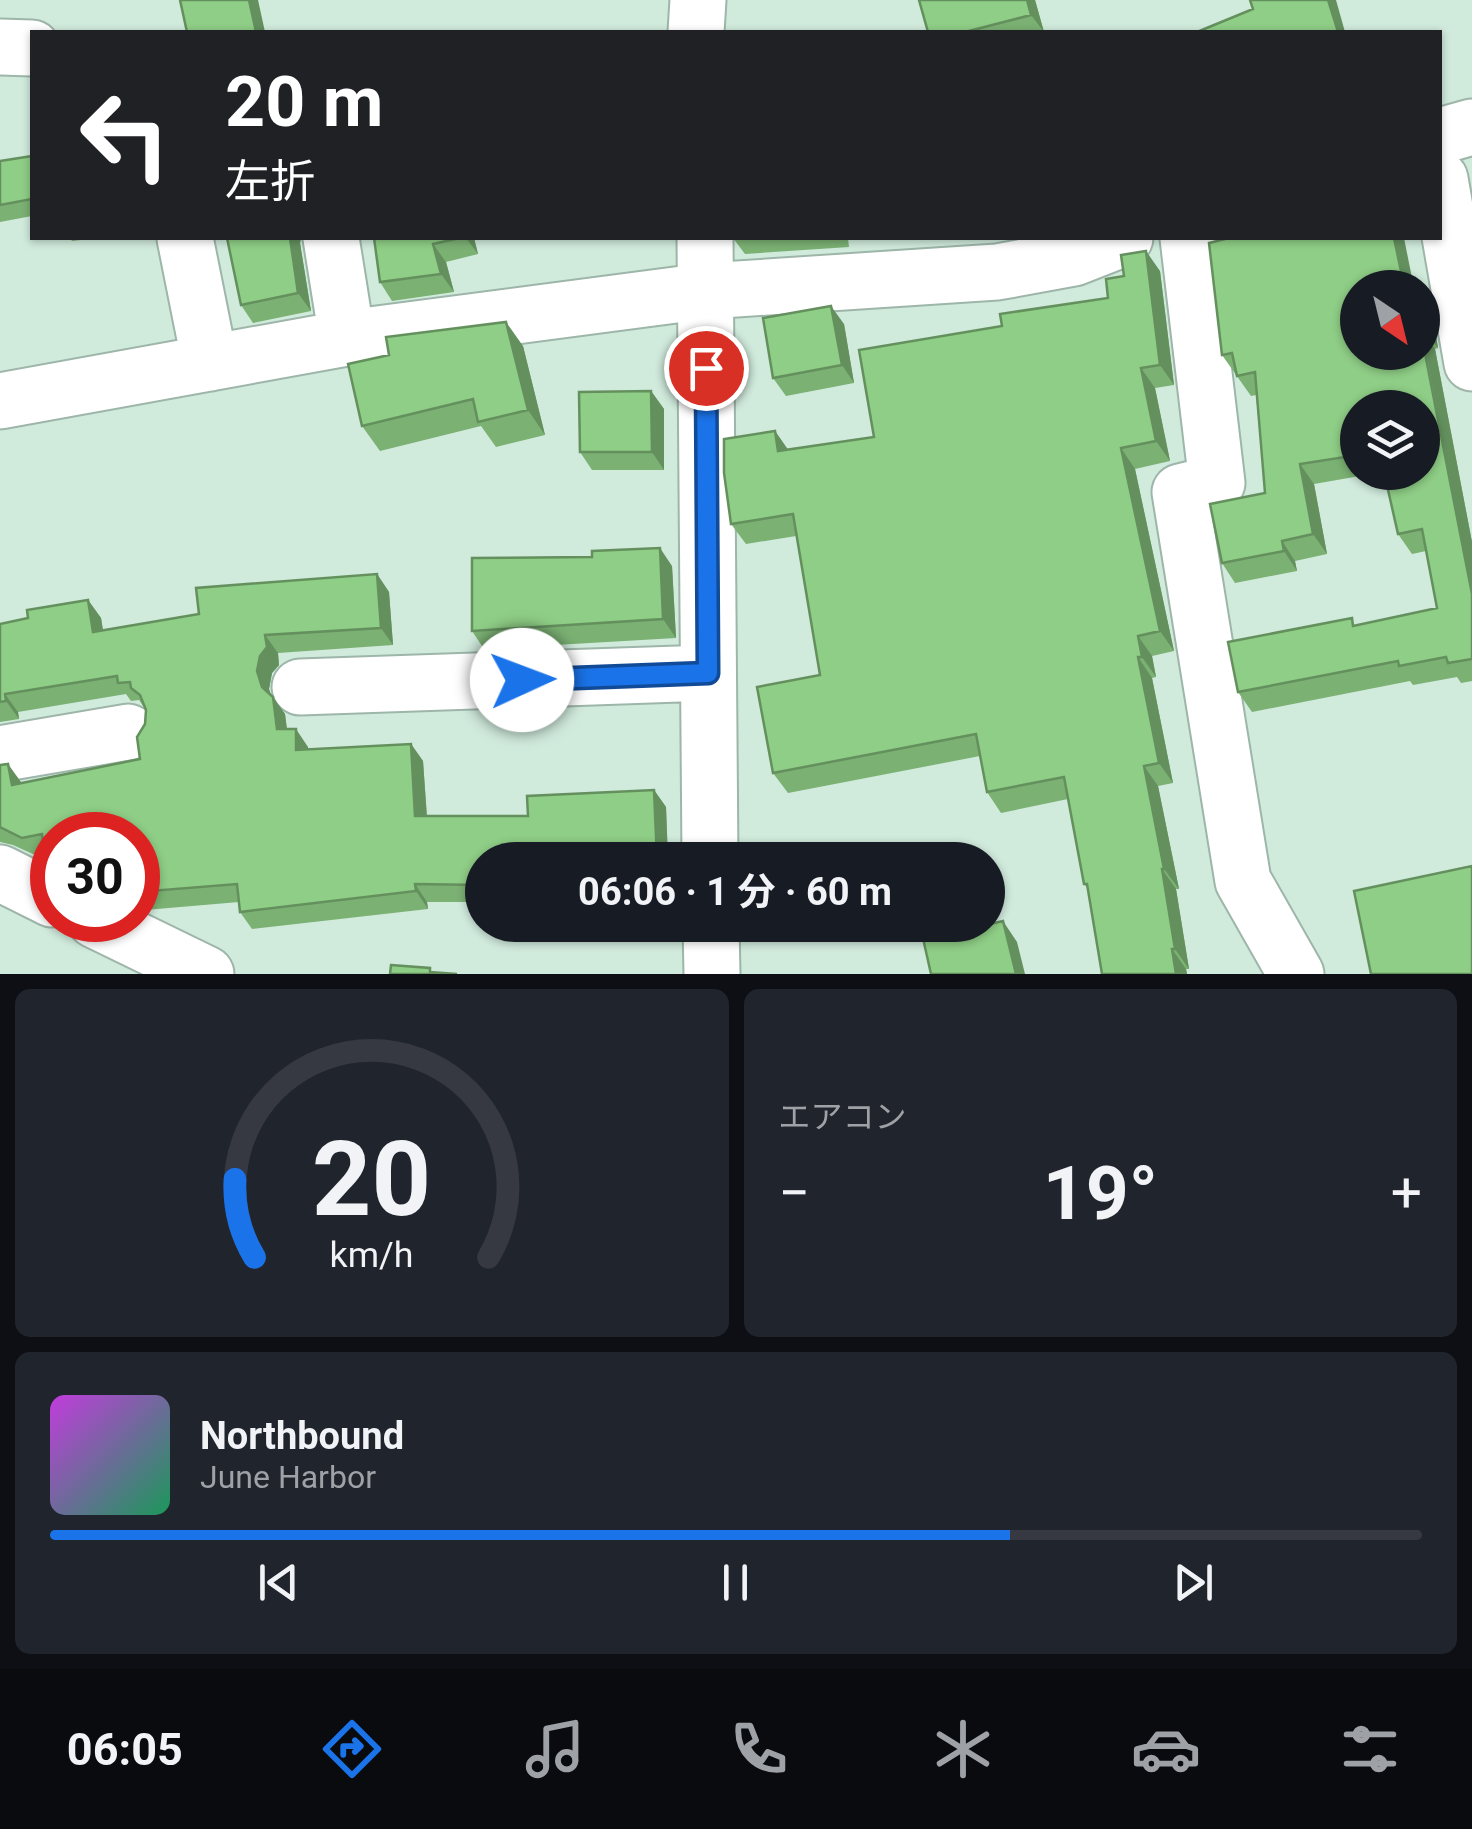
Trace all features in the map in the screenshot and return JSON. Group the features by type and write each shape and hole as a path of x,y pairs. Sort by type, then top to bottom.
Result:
{"street":[{"path":"696,30 698,0"},
{"path":"0,47 30,48"},
{"path":"1442,136 1472,128"},
{"path":"1442,190 1472,363"},
{"path":"185,240 210,364"},
{"path":"332,240 347,338"},
{"path":"704,240 710,842"},
{"path":"0,401 347,338 706,291 997,272 1074,258 1121,240"},
{"path":"1188,240 1217,484 1180,492 1243,880 1296,974"},
{"path":"300,687 708,673"},
{"path":"0,754 128,732"},
{"path":"0,873 30,888"},
{"path":"141,942 206,974"},
{"path":"712,942 712,974"}],"building":[{"path":"180,0 249,0 256,30 187,30"},
{"path":"919,0 1027,0 1031,15 973,30 927,30"},
{"path":"1250,0 1328,0 1337,30 1202,30 1253,9"},
{"path":"30,156 30,199 0,205 0,161"},
{"path":"227,240 290,240 298,293 241,305"},
{"path":"374,240 451,240 433,244 441,274 380,282"},
{"path":"1394,240 1401,270 1340,270 1340,370 1428,370 1432,390 1340,390 1340,458 1300,464 1313,534 1282,541 1284,551 1222,563 1210,504 1265,493 1255,372 1237,376 1232,353 1222,355 1209,243"},
{"path":"1146,251 1160,365 1141,368 1156,441 1121,448 1160,631 1138,636 1142,657 1138,657 1159,763 1144,766 1164,869 1176,974 1102,974 1064,777 987,792 976,734 773,773 757,687 820,675 793,514 731,524 724,439 775,431 778,451 874,437 859,350 1002,326 1000,314 1108,298 1106,279 1124,276 1121,255"},
{"path":"831,306 842,365 773,378 763,318"},
{"path":"506,322 528,410 478,422 473,399 362,426 348,364 389,355 386,337"},
{"path":"651,391 652,452 580,452 579,392"},
{"path":"1440,430 1472,594 1472,659 1448,663 1446,657 1399,666 1398,661 1238,692 1228,642 1352,618 1353,626 1437,608 1422,529 1398,534 1388,490 1440,490"},
{"path":"660,548 663,619 472,631 472,558 592,557 592,551"},
{"path":"377,574 381,628 265,635 267,647 257,671 262,687 273,697 277,729 296,729 296,750 411,744 415,816 528,816 527,796 654,790 656,842 465,842 465,885 415,884 416,891 240,912 237,884 160,890 160,812 30,812 30,836 22,838 0,827 0,765 8,764 12,785 140,759 137,737 145,724 146,710 130,682 118,683 117,676 5,694 6,701 0,702 0,624 28,618 27,610 88,600 93,632 199,614 196,588"},
{"path":"1472,866 1472,974 1371,974 1354,891"},
{"path":"1005,929 1016,974 931,974 924,942 1005,942"},
{"path":"391,965 430,968 430,972 457,974 390,974"}],"route":[{"path":"522,680 708,673 706,368"}]}
